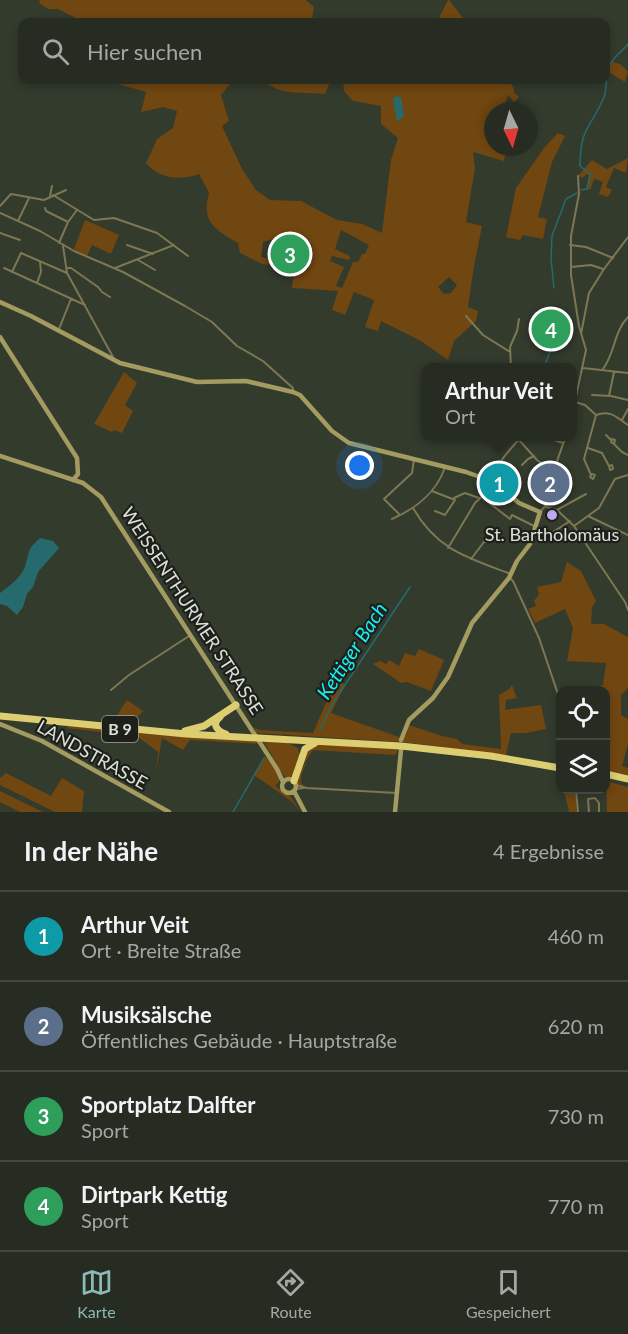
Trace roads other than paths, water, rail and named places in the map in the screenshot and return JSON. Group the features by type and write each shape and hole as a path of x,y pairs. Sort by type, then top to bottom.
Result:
{"highway":[{"name":"B 9","path":"182,731 201,727 234,705"},
{"path":"229,735 219,731 216,722 234,705"},
{"name":"B 9","path":"0,715 284,741 452,750"},
{"name":"B 9","path":"0,715 124,729 252,737"},
{"name":"B 9","path":"263,738 360,741 452,750 556,766"},
{"path":"284,741 297,746 301,754 291,785"},
{"path":"291,785 306,749 323,742"},
{"path":"610,776 628,780"}],"street":[{"path":"577,394 586,350 572,290 570,245 579,194 578,176"},
{"path":"51,196 52,186"},
{"path":"0,206 11,194 44,200 66,190"},
{"path":"51,196 94,220 114,218 149,230 175,245 178,250 188,256"},
{"path":"18,221 29,198"},
{"path":"45,208 46,211 68,222"},
{"path":"59,243 68,222 77,210"},
{"path":"0,213 63,246 115,268 160,291 213,322 237,346 262,361 287,381 293,388 293,392"},
{"path":"0,233 21,240"},
{"path":"581,334 586,316 587,298 604,269 628,237"},
{"path":"127,244 153,254"},
{"path":"115,268 175,245"},
{"path":"570,245 586,247 613,258"},
{"path":"63,246 67,273 113,357 112,359"},
{"path":"12,272 21,253 67,273"},
{"path":"138,260 155,270"},
{"path":"37,283 41,272 40,262"},
{"path":"571,267 591,265 604,269"},
{"path":"4,268 85,305"},
{"path":"67,268 71,268 110,297"},
{"path":"58,330 71,299"},
{"path":"0,302 120,363 197,382 246,381 293,392 300,396 326,426 339,437 357,446 479,477 494,483 519,503 540,512"},
{"path":"466,316 483,335 510,352"},
{"path":"603,369 612,355 620,326 628,317"},
{"path":"511,363 510,352 519,319"},
{"path":"0,337 75,454 78,461 78,472 83,483"},
{"path":"583,368 628,373"},
{"path":"609,396 614,372"},
{"path":"592,395 628,400"},
{"path":"577,403 585,405 596,415"},
{"path":"622,420 628,409"},
{"path":"596,415 609,413 628,425"},
{"path":"591,475 584,462 596,415"},
{"path":"606,435 611,443 628,455"},
{"path":"448,548 479,498 485,495 494,483 497,469 505,453 518,441"},
{"path":"523,441 534,456 554,472"},
{"path":"401,740 407,722 433,698 448,678 471,623 510,576 536,529 540,512 546,507 551,495 554,472 564,443 558,441"},
{"path":"588,448 602,453 609,466"},
{"name":"WEISSENTHURMER STRASSE","path":"0,456 83,483 106,503 234,705 291,785 305,812"},
{"path":"522,465 534,456"},
{"path":"400,515 384,499 412,473 414,459"},
{"path":"392,519 413,508 432,491 445,467"},
{"path":"74,480 78,472"},
{"path":"574,526 599,508 615,479 628,475"},
{"path":"479,477 479,483 485,495 490,499 488,502 510,519 512,515 547,536 570,521"},
{"path":"432,491 454,498 465,493 479,498"},
{"path":"557,510 586,494"},
{"path":"435,512 445,515 454,502 454,498"},
{"path":"546,507 557,510 574,526 628,610"},
{"path":"413,508 425,529 448,548 510,576 539,639 556,686"},
{"path":"588,516 628,536"},
{"path":"471,559 495,529"},
{"path":"111,690 129,675 191,635"},
{"name":"LANDSTRASSE","path":"0,724 42,741 169,812"},
{"path":"395,812 400,750"},
{"path":"291,785 397,793"},
{"path":"576,794 578,812"},
{"path":"589,812 588,799 595,798 599,803 599,812"}],"water":[{"path":"396,96 401,98 404,117 397,121 393,99"},
{"path":"40,538 53,541 59,548 38,572 33,587 17,615 7,606 0,604 0,593 22,572 30,549"}],"waterway":[{"name":"Kettiger Bach","path":"610,65 628,44"},
{"name":"Kettiger Bach","path":"581,190 587,189 590,174 580,166 582,143 587,128 604,97 606,84"},
{"name":"Kettiger Bach","path":"554,288 551,259 552,236 566,199 577,193"},
{"name":"Kettiger Bach","path":"546,363 560,324 560,317"},
{"name":"Kettiger Bach","path":"320,730 333,703 410,587"},
{"name":"Kettiger Bach","path":"233,812 264,758"}],"place":[{"name":"Sportplatz Dalfter","path":"290,254"},
{"name":"Dirtpark Kettig","path":"551,329"},
{"name":"Arthur Veit","path":"499,483"},
{"name":"Musiksälsche","path":"550,483"},
{"name":"St. Bartholomäus","path":"552,515"}]}
